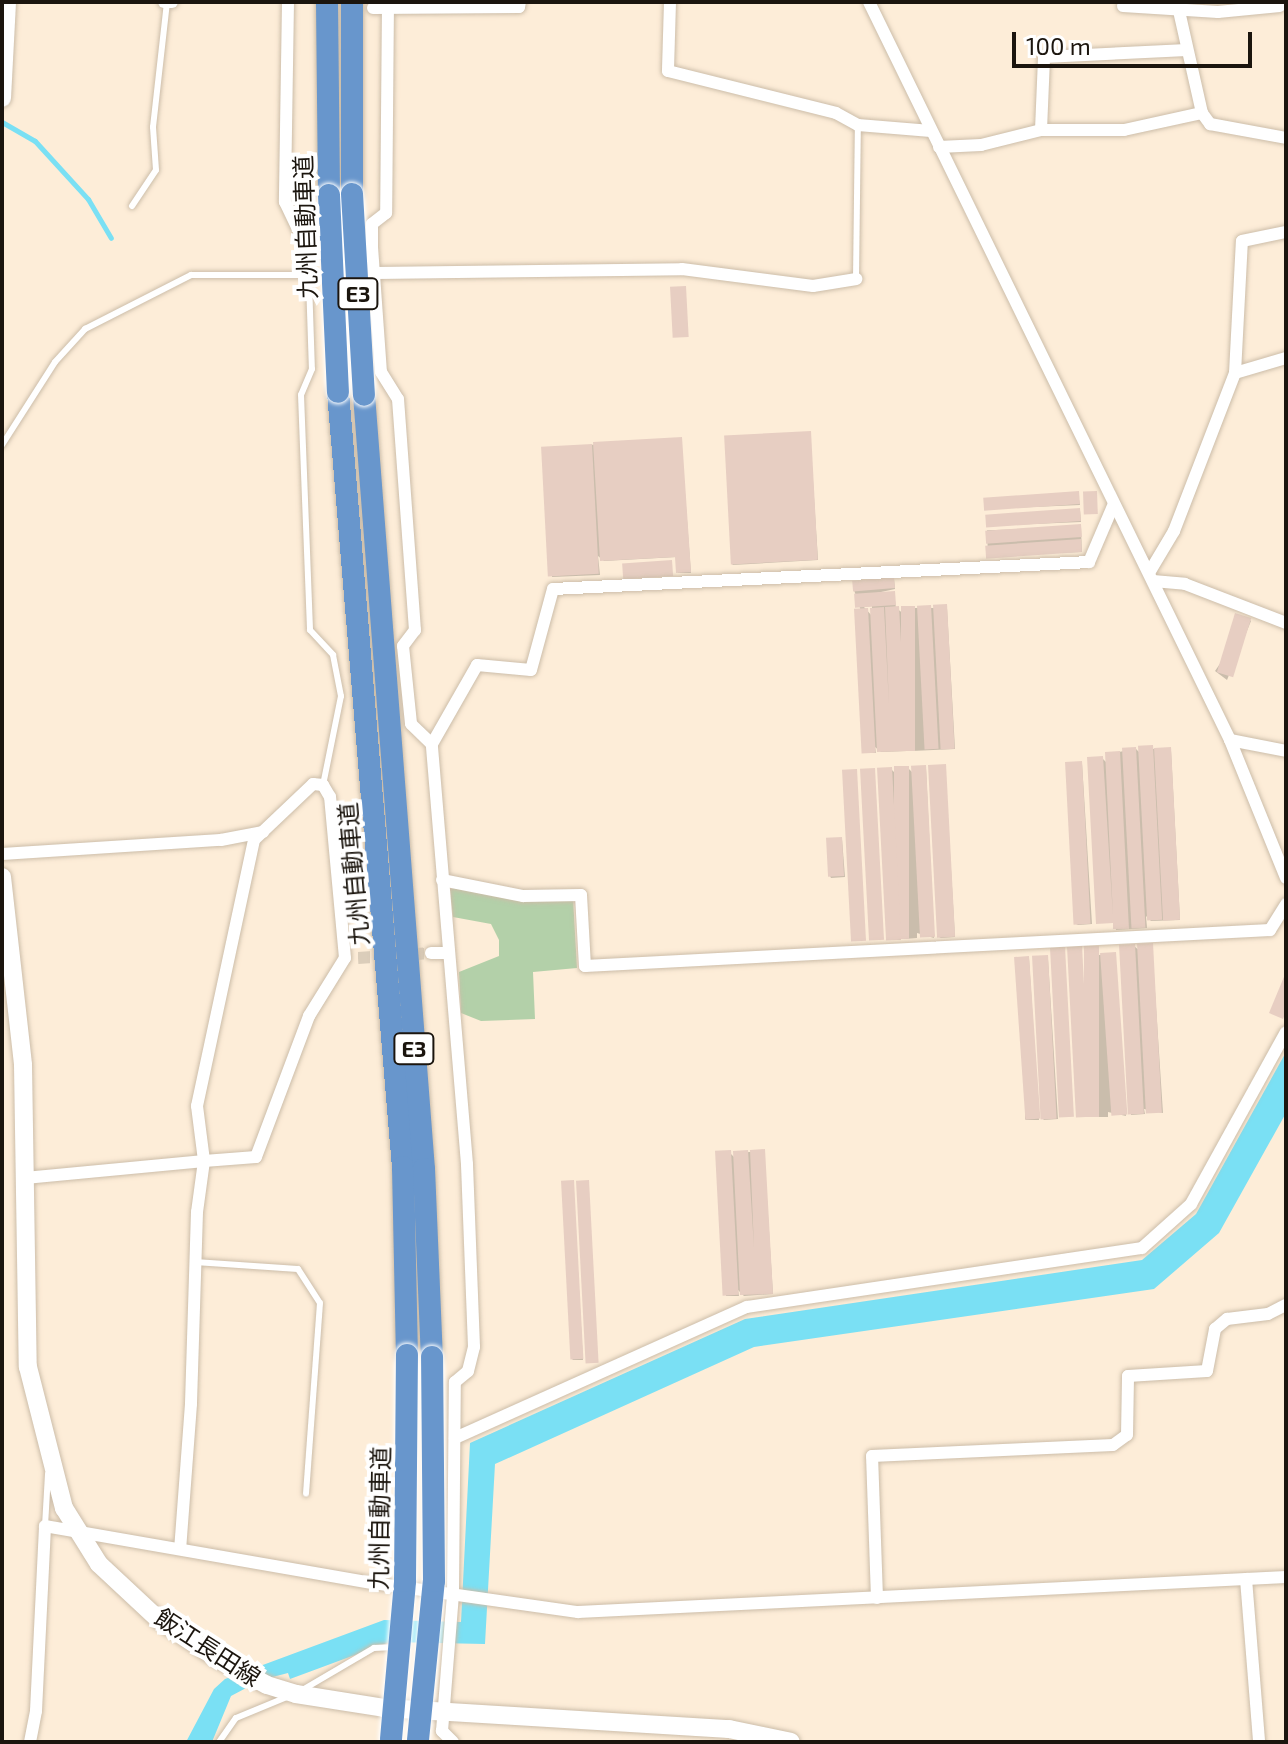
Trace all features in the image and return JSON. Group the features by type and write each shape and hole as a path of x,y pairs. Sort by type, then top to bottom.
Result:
{"highway":[{"name":"九州自動車道","path":"327,2 329,195 338,392 370,626"},
{"name":"九州自動車道","path":"362,5 352,194 364,395 370,626 403,1167 407,1355 405,1581 390,1740"},
{"name":"九州自動車道","path":"378,742 424,1169 432,1357 434,1581 418,1741"}],"main road":[{"path":"2,98 7,2"},
{"name":"飯江長田線","path":"2,877 23,1065 28,1367 49,1459 64,1508 99,1564 158,1619 241,1671 296,1694 444,1712 636,1720 729,1729 791,1742"}],"street":[{"path":"288,2 285,202 308,250 372,247"},
{"path":"362,5 519,7 520,2"},
{"path":"670,2 668,71 836,113 858,125 931,131"},
{"path":"869,2 1230,740 1286,878"},
{"path":"1177,5 1202,113 1210,124 1286,138"},
{"path":"1123,6 1177,5 1243,12 1280,6"},
{"path":"388,6 386,213 372,224 372,247 381,372 398,399 401,429 415,630 403,646 411,724 432,744"},
{"path":"1041,130 1044,57 1187,50"},
{"path":"939,147 981,145 1041,130 1124,130 1202,113"},
{"path":"1151,577 1180,518 1235,373 1242,241 1286,232"},
{"path":"375,273 682,269 813,286 856,279"},
{"path":"1235,373 1286,358"},
{"path":"453,1742 442,1731 456,1594 455,1382 468,1371 474,1347 467,1164 432,744 477,665 531,670 553,589 1089,562 1113,506"},
{"path":"1151,577 1185,584 1286,623"},
{"path":"1230,740 1286,751"},
{"path":"25,1178 204,1161 256,1157 309,1016 352,958 330,797 323,785 313,784 266,832 254,840 197,1106 204,1161 195,1262 180,1549"},
{"path":"2,854 221,840 266,832"},
{"path":"442,880 523,896 581,895 585,966 1270,930 1286,904"},
{"path":"431,953 449,953"},
{"path":"455,1438 747,1307 1142,1248 1191,1204 1286,1032"},
{"path":"877,1598 872,1456 1113,1445 1127,1435 1128,1376 1207,1371 1215,1329 1227,1319 1268,1314 1286,1305"},
{"path":"30,1742 36,1711 45,1526 578,1612 1286,1577"},
{"path":"1246,1579 1259,1742"}],"lane":[{"path":"132,206 156,170 153,127 168,2"},
{"path":"856,279 858,125"},
{"path":"308,250 312,369 301,395 310,630 333,655 341,696 323,785"},
{"path":"2,445 55,362 85,329 191,275 308,275"},
{"path":"195,1262 298,1269 320,1303 306,1493"},
{"path":"45,1526 49,1459"},
{"path":"420,1645 450,1645"},
{"path":"219,1742 236,1718 296,1694 374,1648 405,1646"}],"green space":[{"path":"457,887 573,898 577,968 533,972 535,1019 481,1021 461,1013 459,972 499,956 499,940 491,924 453,917 450,889"}],"water":[{"path":"1286,1052 1286,1113 1219,1233 1154,1289 754,1347 495,1464 485,1644 390,1642 290,1679 288,1673 261,1680 231,1696 212,1742 186,1742 214,1689 225,1679 384,1620 461,1622 470,1443 745,1319 1142,1260 1196,1214"}],"building":[{"path":"686,286 689,337 673,338 670,287"},
{"path":"811,431 818,560 731,564 724,436"},
{"path":"682,437 691,572 676,573 675,557 600,561 593,442"},
{"path":"592,444 599,574 548,576 541,447"},
{"path":"1079,491 1080,504 984,511 983,498"},
{"path":"1083,491 1097,491 1098,514 1084,514"},
{"path":"1080,508 1081,521 986,528 985,515"},
{"path":"1081,524 1082,537 986,544 985,531"},
{"path":"1081,539 1082,552 986,559 985,546"},
{"path":"672,560 673,576 623,579 622,563"},
{"path":"894,577 895,588 853,592 852,581"},
{"path":"895,591 896,605 855,608 854,594"},
{"path":"947,604 955,749 941,750 933,605"},
{"path":"931,605 939,749 925,750 917,606"},
{"path":"899,606 907,751 877,752 870,608 884,607 889,705 885,607"},
{"path":"901,606 915,606 915,751 901,751"},
{"path":"868,608 876,753 862,754 854,609"},
{"path":"1235,613 1251,618 1233,677 1217,672"},
{"path":"1153,745 1162,920 1147,921 1138,746"},
{"path":"1136,747 1145,928 1131,928 1122,748"},
{"path":"1171,747 1180,920 1163,921 1154,748"},
{"path":"1120,751 1129,929 1113,929 1113,923 1096,924 1087,757 1103,756 1113,916 1105,752"},
{"path":"1082,761 1091,924 1074,925 1065,762"},
{"path":"946,764 955,937 937,938 928,765"},
{"path":"926,765 935,937 920,938 911,766"},
{"path":"894,766 909,766 909,939 894,939"},
{"path":"892,767 901,940 886,941 877,768"},
{"path":"875,768 884,940 869,941 860,769"},
{"path":"857,769 866,941 851,942 842,770"},
{"path":"842,837 844,876 828,877 826,838"},
{"path":"1153,943 1162,1113 1146,1114 1137,944"},
{"path":"1135,944 1144,1114 1128,1115 1119,945"},
{"path":"1082,946 1091,1117 1076,1118 1067,947"},
{"path":"1084,946 1099,946 1099,1117 1084,1117"},
{"path":"1065,947 1074,1117 1059,1118 1050,948"},
{"path":"1116,952 1127,1115 1111,1116 1100,953"},
{"path":"1048,955 1057,1119 1041,1120 1032,956"},
{"path":"1029,956 1040,1119 1025,1120 1014,957"},
{"path":"1286,972 1286,1012 1283,1019 1269,1013"},
{"path":"765,1149 773,1294 740,1295 733,1151 748,1150 754,1248 750,1150"},
{"path":"731,1150 739,1295 723,1296 715,1151"},
{"path":"574,1180 583,1359 570,1359 561,1181"},
{"path":"589,1180 599,1363 586,1363 576,1181"}],"waterway":[{"path":"2,122 35,141 88,199 111,238"}],"tunnel":[{"path":"358,958 431,953"}]}
